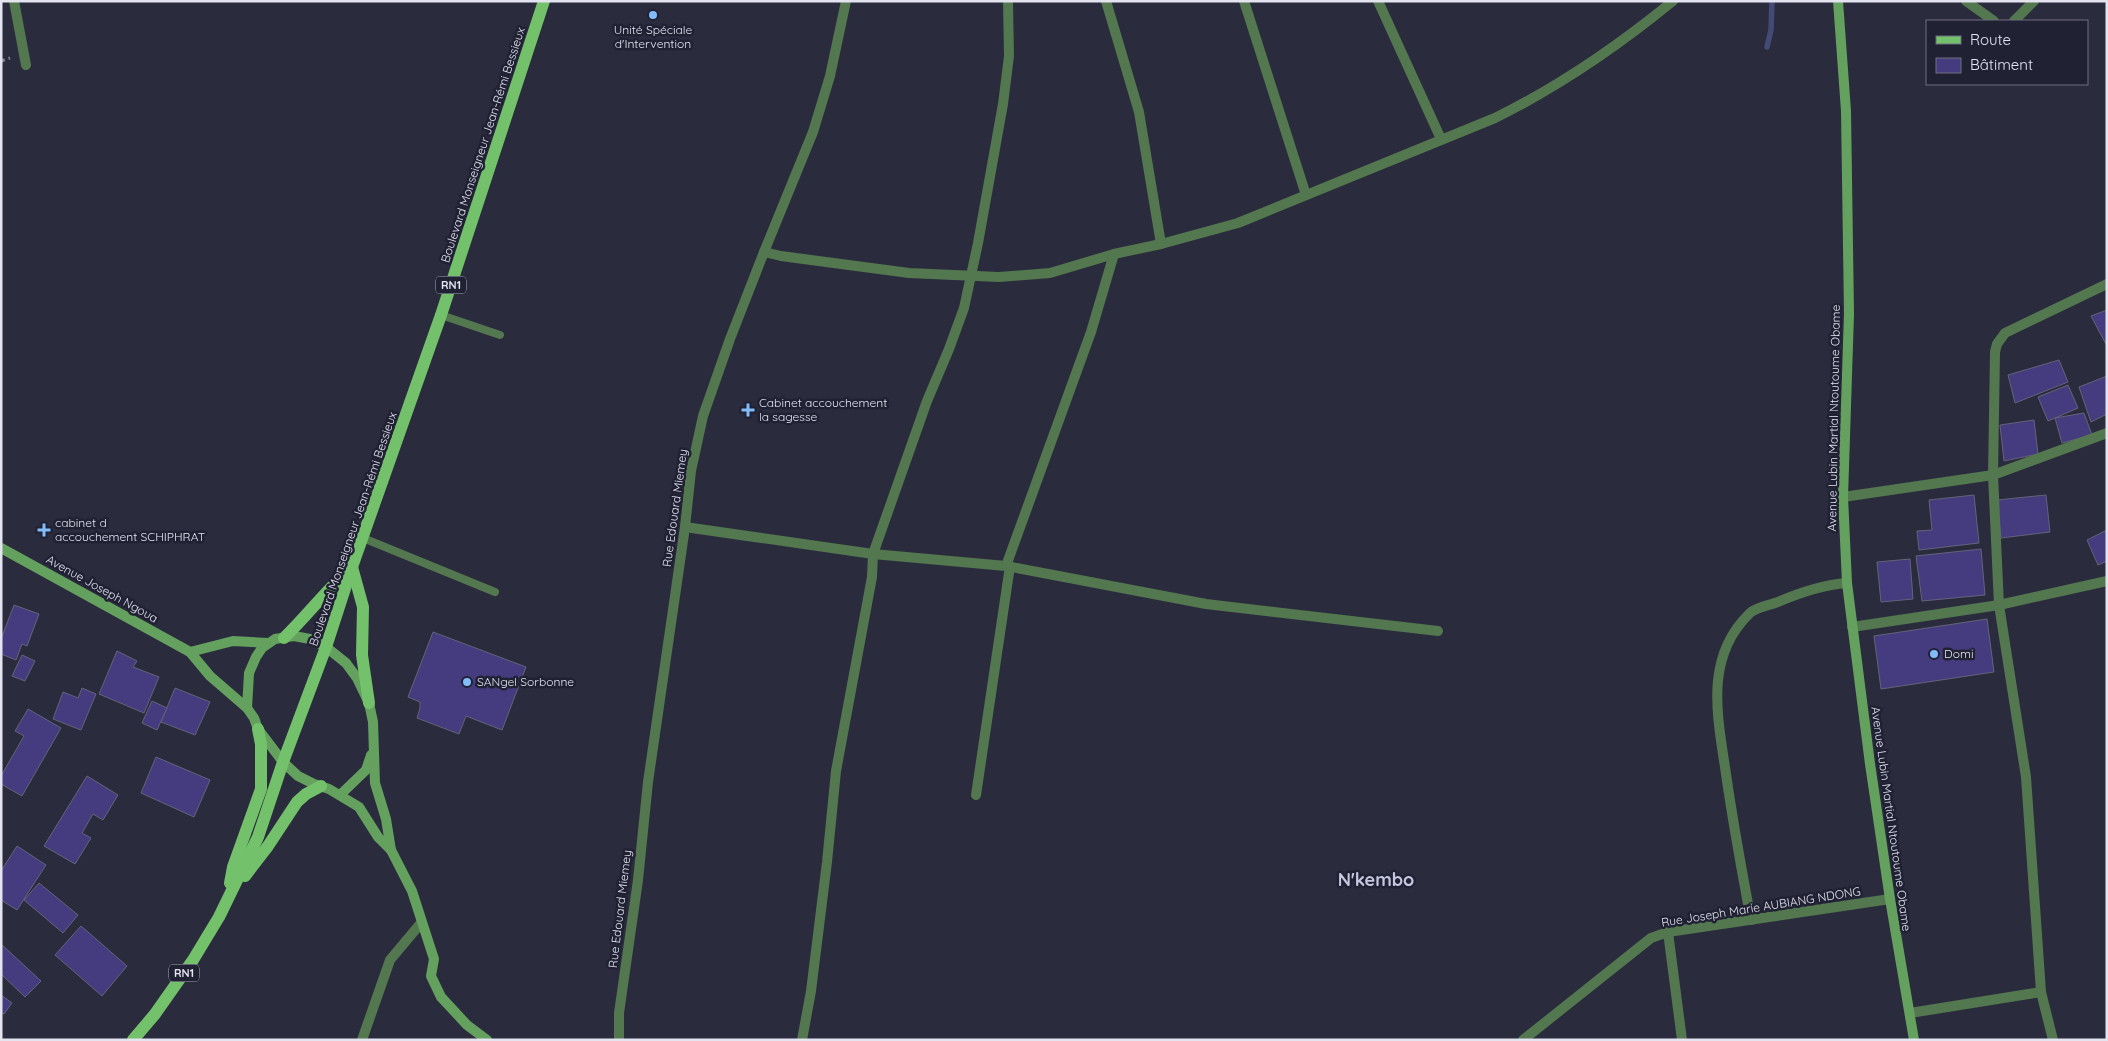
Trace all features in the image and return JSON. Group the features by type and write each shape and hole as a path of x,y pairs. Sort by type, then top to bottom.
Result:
{"main road":[{"name":"Boulevard Monseigneur Jean-Rémi Bessieux","path":"133,1040 155,1014 193,960 227,900 258,837 283,762 326,648 352,567 441,315 544,1"},
{"name":"Avenue Lubin Martial Ntoutoume Obame","path":"1838,1 1846,111 1849,314 1843,497 1847,583 1890,899 1914,1040"},
{"name":"Avenue Joseph Ngoua","path":"1,548 190,652"},
{"path":"284,638 307,616 336,581 352,567 363,607 362,655 373,722 375,783 386,819 391,850"},
{"path":"247,708 249,673 256,657 267,643 275,639 294,636 310,639 346,663 369,703"},
{"path":"227,900 234,867 261,789 261,744 254,718 247,708 210,676 190,652 233,641 267,643"},
{"path":"258,729 283,762 298,776 340,795 359,807 378,837 391,850 412,891 434,959 432,976 441,997 466,1025 487,1040"},
{"path":"340,795 366,770 371,758 373,741"},
{"path":"227,900 268,846 297,802 306,794 321,786"}],"street":[{"path":"14,1 26,65"},
{"name":"Rue Edouard Miemey","path":"619,1040 619,1013 648,782 685,527 691,472 703,416 730,339 813,132 830,76 846,1"},
{"path":"802,1040 811,991 836,771 872,577 873,554 927,401 949,350 964,308 978,244 1003,104 1009,56 1008,1"},
{"path":"1106,1 1139,112 1161,244"},
{"path":"1244,1 1306,195"},
{"path":"1378,1 1441,139"},
{"path":"764,252 870,269 999,277 1050,273 1114,254 1161,244 1238,222 1495,118 1535,98 1637,31 1673,1"},
{"path":"1966,1 1993,20"},
{"path":"2015,20 2034,1"},
{"path":"976,795 1008,566 1091,332 1114,254"},
{"path":"2053,1040 2041,992 2026,777 1999,605 1993,475 1995,352 1997,344 2005,333 2107,284"},
{"path":"1843,497 1993,475 2107,433"},
{"path":"685,527 873,554 1008,566 1206,604 1438,631"},
{"path":"1852,627 1999,605 2107,581"},
{"path":"1751,920 1718,721 1717,674 1732,637 1751,612 1800,592 1827,585 1847,583"},
{"name":"Rue Joseph Marie AUBIANG NDONG","path":"1522,1040 1651,938 1668,932 1890,899"},
{"path":"362,1040 390,960 421,923"},
{"path":"1668,932 1682,1040"},
{"path":"1910,1014 2041,992"}],"lane":[{"path":"441,315 500,335"},
{"path":"363,538 495,592"}],"building":[{"path":"2107,310 2107,346 2091,316"},
{"path":"2059,360 2068,382 2015,403 2008,375"},
{"path":"2107,376 2107,414 2091,422 2079,387"},
{"path":"2068,385 2078,408 2048,421 2038,397"},
{"path":"2084,413 2092,435 2062,443 2055,418"},
{"path":"2034,420 2038,454 2004,461 2000,425"},
{"path":"1974,495 1979,543 1919,550 1917,531 1932,530 1929,500"},
{"path":"2046,495 2050,532 2001,538 1997,500"},
{"path":"2107,530 2107,561 2098,565 2087,540"},
{"path":"1981,549 1985,595 1922,601 1916,556"},
{"path":"1910,559 1913,599 1881,602 1877,562"},
{"path":"14,605 39,614 27,646 22,644 16,660 1,654 1,639"},
{"name":"Domi","path":"1987,619 1994,672 1881,689 1874,636"},
{"name":"SANgel Sorbonne","path":"433,632 526,667 502,730 466,716 459,734 417,718 420,702 408,697"},
{"path":"117,651 137,661 133,667 159,677 144,713 99,694"},
{"path":"22,655 35,661 25,681 12,676"},
{"path":"82,688 96,694 81,730 53,719 63,692 78,698"},
{"path":"175,688 210,702 195,735 161,722"},
{"path":"152,701 167,708 157,730 142,723"},
{"path":"28,709 61,728 22,796 1,784 1,776 24,736 15,731"},
{"path":"156,757 210,780 194,817 141,793"},
{"path":"87,776 118,795 103,820 93,814 82,833 91,838 75,864 44,846"},
{"path":"17,846 46,865 17,910 1,900 1,871"},
{"path":"39,883 78,915 63,933 24,900"},
{"path":"81,926 127,966 102,996 55,955"},
{"path":"1,944 41,981 25,997 1,974"},
{"path":"1,995 12,1003 4,1014 1,1013"}],"waterway":[{"path":"1767,47 1771,30 1772,1"}],"place":[{"name":"Unité Spéciale d'Intervention","path":"653,15"},
{"name":"Cabinet accouchement la sagesse","path":"748,410"},
{"name":"cabinet d accouchement SCHIPHRAT","path":"44,530"},
{"name":"Domi","path":"1934,654"},
{"name":"SANgel Sorbonne","path":"467,682"}],"district":[{"name":"N'kembo","path":"1376,880"}]}
